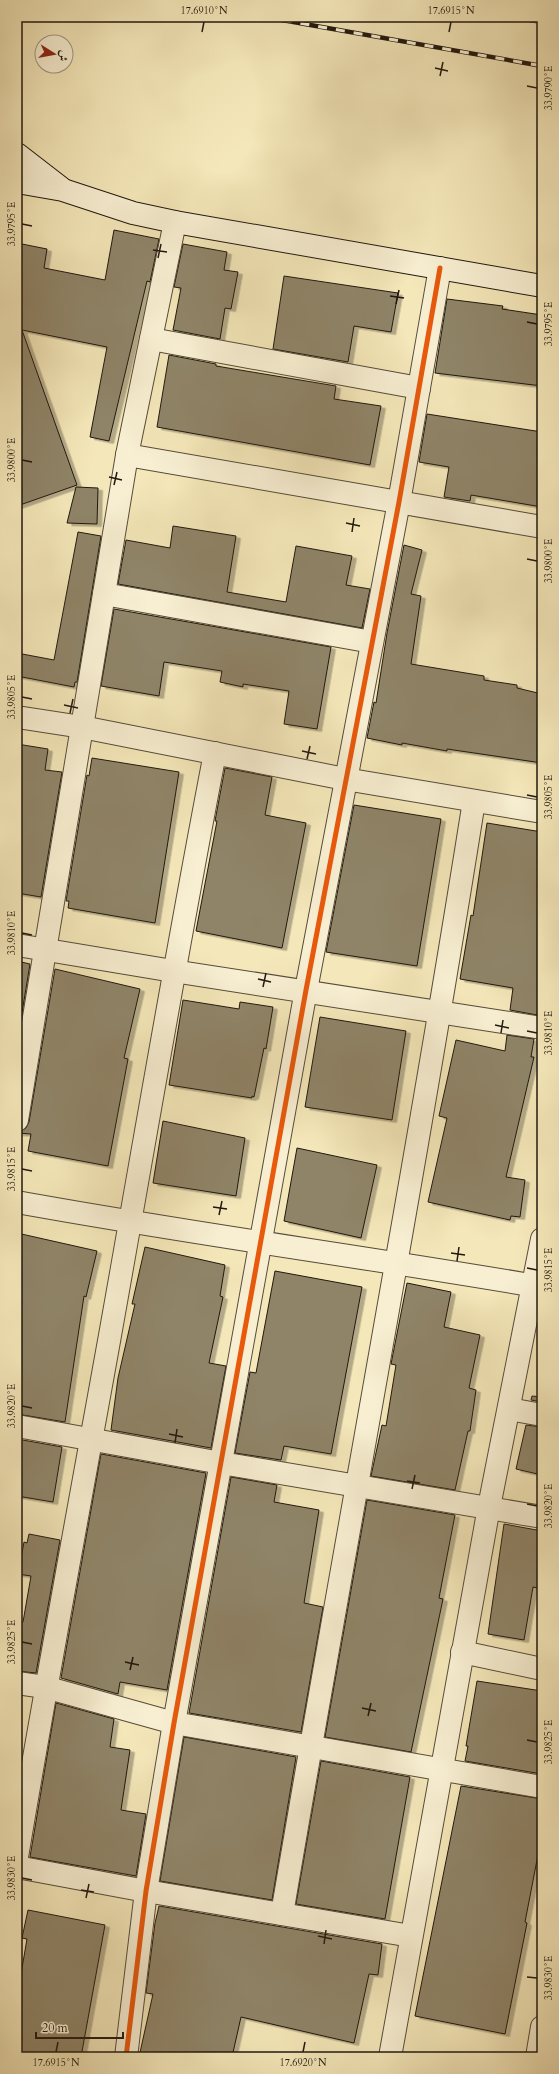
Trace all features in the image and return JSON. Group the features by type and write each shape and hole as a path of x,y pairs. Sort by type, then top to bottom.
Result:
{"street":[{"path":"17,154 63,190"},
{"path":"17,182 63,190 133,213 175,222 542,286"},
{"path":"17,1120 127,455 175,222"},
{"path":"126,2057 146,1891 174,1723 306,990 399,502 440,268"},
{"path":"151,339 419,388"},
{"path":"127,455 542,527"},
{"path":"104,594 372,642"},
{"path":"17,717 82,727 345,779 542,812"},
{"path":"17,1857 45,1687 130,1223 173,971 215,753"},
{"path":"282,1914 395,1262 441,1012 474,801"},
{"path":"17,945 173,971 306,990 542,1028"},
{"path":"17,1202 130,1223 395,1262 538,1287"},
{"path":"390,2057 489,1507 509,1409 538,1287 542,1239"},
{"path":"509,1409 542,1415"},
{"path":"17,1426 221,1463 542,1517"},
{"path":"462,1652 542,1669"},
{"path":"17,1683 45,1687 174,1723 441,1768 542,1787"},
{"path":"17,1867 146,1891 411,1936"},
{"path":"537,2057 542,2027"}],"building":[{"path":"114,230 159,239 150,282 147,281 109,441 90,437 107,347 22,330 77,485 17,506 17,243 47,249 44,268 105,280"},
{"path":"183,244 227,252 224,270 238,272 231,309 225,308 220,339 173,330 181,288 174,287"},
{"path":"284,276 398,293 391,332 354,326 348,362 273,349"},
{"path":"447,299 503,306 502,309 542,315 542,386 435,373"},
{"path":"169,355 216,364 216,366 336,386 334,399 381,406 370,465 157,427"},
{"path":"427,414 542,432 542,507 471,495 470,501 444,497 449,467 419,462"},
{"path":"76,487 98,488 97,524 67,523"},
{"path":"173,526 236,536 227,592 286,602 296,546 352,556 346,585 370,589 362,628 118,584 126,540 170,548"},
{"path":"78,532 101,536 77,682 75,682 74,687 17,676 17,653 54,660"},
{"path":"404,545 422,550 411,594 421,596 411,664 484,676 484,680 517,685 517,688 542,694 542,763 447,749 447,751 402,743 402,745 367,738 374,702 376,703 387,633"},
{"path":"114,609 331,647 317,729 284,724 289,691 243,684 243,687 220,682 222,671 164,662 159,696 101,686"},
{"path":"17,744 48,749 45,770 62,772 41,897 17,893"},
{"path":"92,758 179,772 155,923 68,908 69,901 66,901 87,775 89,776"},
{"path":"225,768 272,777 265,815 306,823 282,948 196,931 217,821 215,821"},
{"path":"354,805 441,819 417,966 326,952"},
{"path":"487,823 542,832 542,993 540,992 537,1015 510,1010 513,988 460,979 471,915 473,916"},
{"path":"17,961 30,964 17,1043"},
{"path":"55,969 140,989 124,1058 128,1059 108,1166 28,1151 31,1134 17,1133 26,1128 29,1122"},
{"path":"183,1000 239,1009 240,1002 273,1007 266,1049 264,1048 254,1097 252,1096 252,1098 169,1085"},
{"path":"320,1017 406,1031 392,1120 305,1107"},
{"path":"507,1035 534,1039 531,1057 534,1057 506,1177 525,1180 520,1217 511,1216 510,1220 428,1202 447,1118 439,1116 456,1040 505,1051"},
{"path":"163,1121 245,1138 236,1196 153,1183"},
{"path":"297,1148 377,1165 361,1238 284,1221"},
{"path":"17,1233 97,1251 86,1297 84,1296 65,1422 17,1414"},
{"path":"145,1247 225,1265 220,1296 223,1297 209,1363 226,1366 211,1448 111,1430 118,1378 135,1304 132,1304"},
{"path":"275,1271 362,1287 331,1454 284,1446 281,1460 235,1453 250,1372 256,1373"},
{"path":"407,1283 451,1292 444,1327 480,1335 469,1388 476,1390 470,1431 468,1431 455,1490 371,1476 382,1425 386,1426 396,1365 391,1364"},
{"path":"532,1396 542,1397 542,1402 531,1400"},
{"path":"526,1425 542,1427 542,1475 516,1469"},
{"path":"17,1439 62,1447 53,1502 17,1496"},
{"path":"101,1454 206,1473 167,1690 120,1682 118,1694 61,1678"},
{"path":"231,1477 277,1485 274,1502 319,1510 304,1603 323,1607 301,1732 189,1713"},
{"path":"367,1500 455,1515 439,1598 443,1599 411,1752 325,1737"},
{"path":"504,1524 542,1531 542,1589 533,1587 524,1640 488,1634"},
{"path":"29,1534 60,1540 36,1673 17,1671 17,1621 23,1622 31,1576 18,1574 24,1542 27,1543"},
{"path":"477,1681 542,1691 542,1774 465,1761 468,1746 466,1746"},
{"path":"56,1703 114,1719 110,1747 130,1750 121,1810 146,1814 136,1876 30,1857"},
{"path":"184,1737 296,1757 272,1900 160,1881"},
{"path":"321,1761 410,1777 385,1919 296,1904"},
{"path":"461,1786 542,1799 542,1834 525,1922 527,1923 505,2034 415,2016"},
{"path":"159,1906 382,1944 378,1975 369,1974 354,2043 241,2017 232,2057 139,2057 153,1994 146,1993 155,1923"},
{"path":"28,1910 105,1925 81,2057 17,2057 17,1997 27,1939 22,1938"}],"railway":[{"path":"265,17 542,66"},
{"path":"512,17 542,22"}],"cycle path":[{"path":"126,2057 146,1891 174,1723 306,990 399,502 440,268"}]}
